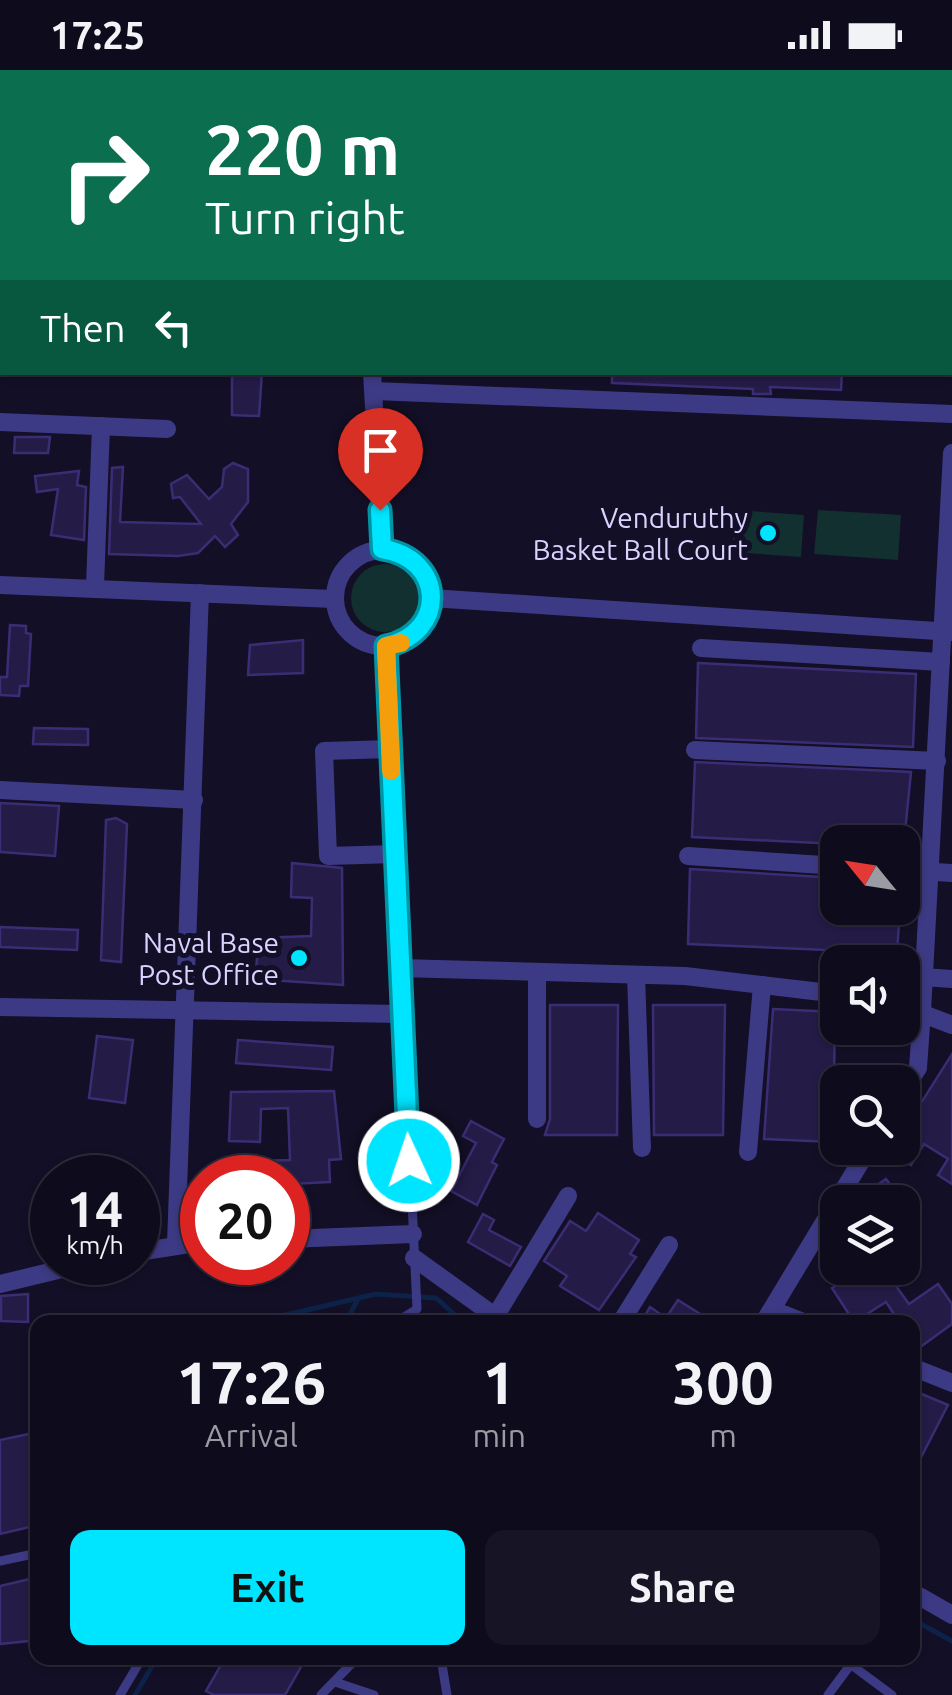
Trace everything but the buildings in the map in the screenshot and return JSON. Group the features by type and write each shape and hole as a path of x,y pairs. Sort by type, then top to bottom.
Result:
{"street":[{"path":"382,549 373,382 952,414"},
{"path":"0,422 167,429"},
{"path":"94,586 101,426"},
{"path":"918,1065 941,662 948,632 952,453"},
{"path":"382,549 411,558 422,569 431,598 422,625 413,636 386,646 356,639 344,628 334,599 336,584 354,559 382,549"},
{"path":"0,585 334,599"},
{"path":"176,1243 200,592"},
{"path":"431,598 948,632"},
{"path":"701,648 941,662"},
{"path":"390,748 324,751 328,856 396,854"},
{"path":"695,750 937,761"},
{"path":"0,790 194,800"},
{"path":"688,856 820,865"},
{"path":"920,871 952,873"},
{"path":"400,968 636,975 820,992"},
{"path":"537,972 537,1119"},
{"path":"636,975 642,1148"},
{"path":"923,978 952,978"},
{"path":"748,1152 762,985"},
{"path":"0,1007 401,1014"},
{"path":"922,1010 952,1026"},
{"path":"769,1315 860,1165"},
{"path":"502,1315 568,1196"},
{"path":"310,1238 413,1234"},
{"path":"160,1247 180,1243"},
{"path":"625,1315 670,1245"},
{"path":"414,1258 492,1315"},
{"path":"0,1284 30,1277"},
{"path":"920,1370 952,1383"},
{"path":"920,1597 952,1615"}],"lane":[{"path":"386,646 418,1315"},
{"path":"405,1315 417,1305"},
{"path":"0,1561 30,1555"},
{"path":"120,1695 138,1665"},
{"path":"320,1695 352,1665"},
{"path":"442,1665 448,1695"},
{"path":"828,1695 844,1665"},
{"path":"851,1665 892,1695"},
{"path":"336,1682 374,1695"}],"green space":[{"name":"Venduruthy Basket Ball Court","path":"735,510 804,515 801,557 732,552"},
{"path":"818,510 901,515 898,560 814,554"},
{"path":"385,564 398,566 409,574 417,585 417,611 409,622 398,630 385,632 372,630 361,622 353,611 351,598 353,585 361,574 372,566"}],"waterway":[{"path":"285,1315 376,1294 436,1298 455,1315"},
{"path":"350,1315 358,1299"},
{"path":"920,1623 952,1641"},
{"path":"135,1695 153,1665"}],"slow traffic":[{"path":"391,771 386,646 401,643"}],"place":[{"name":"Venduruthy Basket Ball Court","path":"768,533"},
{"name":"Naval Base Post Office","path":"299,958"}],"route":[{"path":"380,510 382,549 411,558 422,569 431,598 429,612 413,636 386,646 409,1161"}]}
